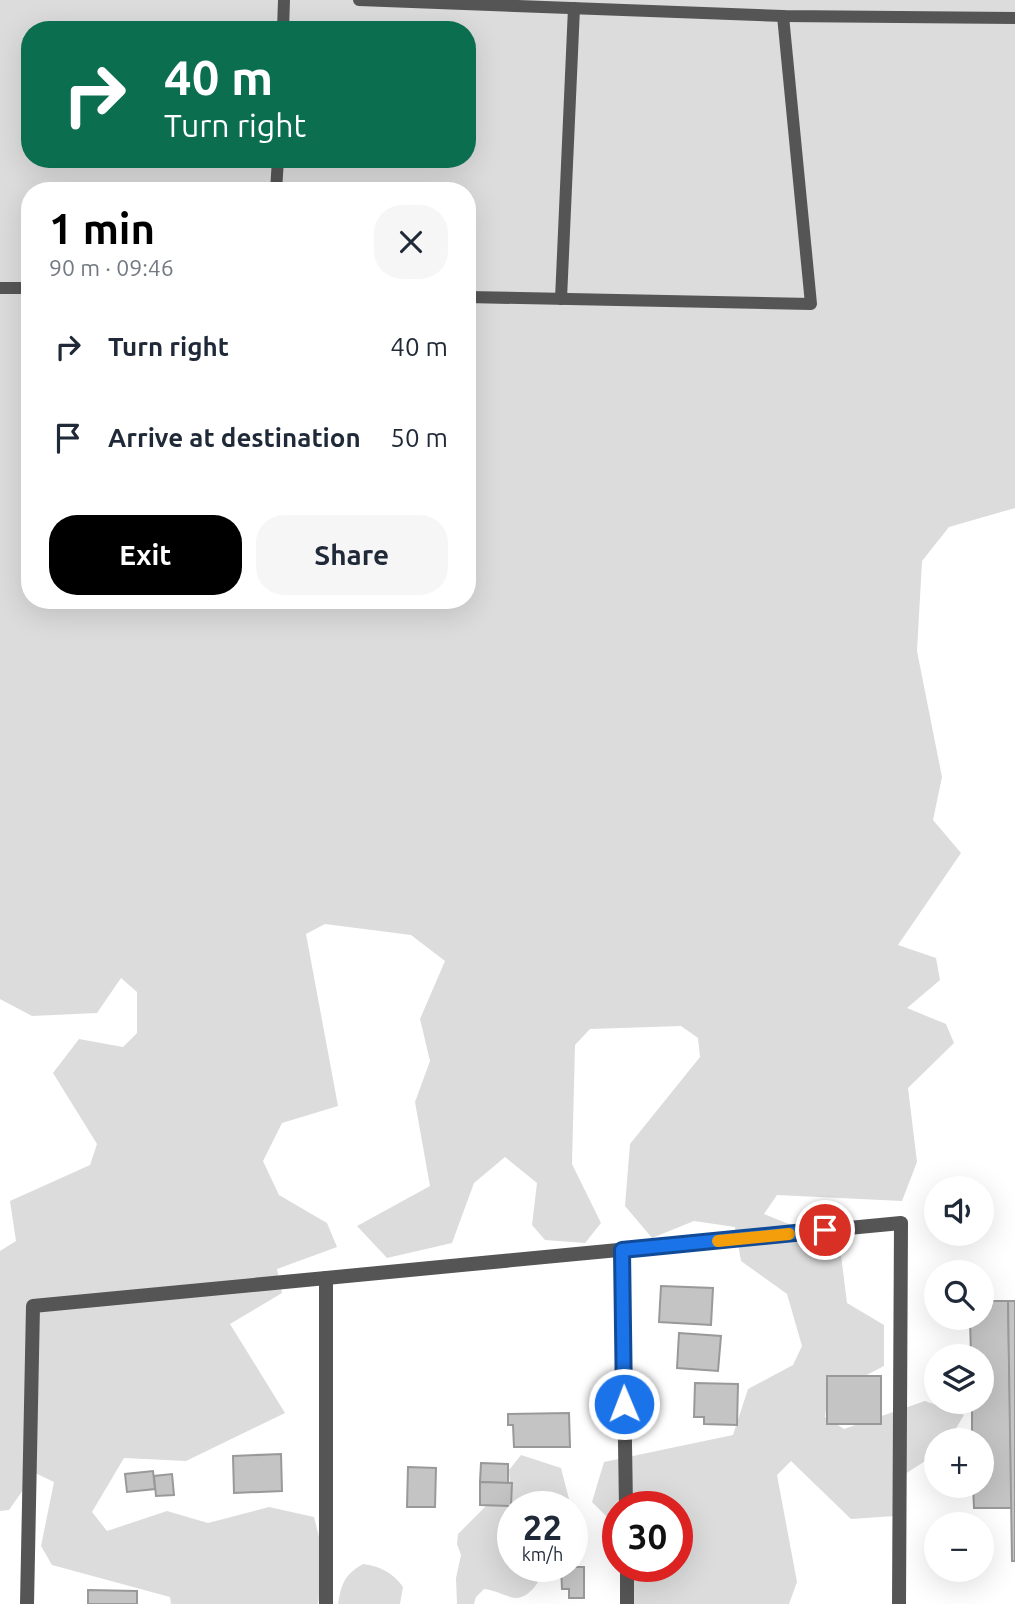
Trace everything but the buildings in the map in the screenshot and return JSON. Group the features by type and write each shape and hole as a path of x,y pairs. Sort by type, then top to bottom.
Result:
{"street":[{"path":"27,1604 33,1306 901,1223 899,1604"},
{"path":"622,1250 626,1491"},
{"path":"326,1278 326,1604"},
{"path":"627,1582 627,1604"}],"lane":[{"path":"283,21 284,0"},
{"path":"359,0 783,16 1015,18"},
{"path":"561,299 574,8"},
{"path":"476,297 811,304 783,16"},
{"path":"0,288 21,288"}],"shaded area":[{"path":"0,0 1015,0 1015,508 949,527 922,561 917,651 942,777 933,820 961,853 898,945 936,958 940,980 907,1008 946,1024 954,1043 908,1088 917,1162 902,1201 777,1195 764,1214 826,1239 841,1255 847,1303 884,1325 884,1366 828,1395 825,1417 844,1429 924,1401 924,1414 964,1415 956,1428 924,1428 924,1462 905,1474 895,1516 851,1519 791,1461 777,1475 797,1582 789,1604 631,1604 634,1582 693,1582 693,1491 602,1491 602,1512 592,1502 604,1462 733,1435 748,1389 793,1365 802,1346 787,1294 741,1261 735,1227 694,1221 652,1238 625,1206 630,1144 700,1057 698,1038 681,1026 590,1029 575,1045 572,1164 601,1223 585,1243 545,1240 532,1225 537,1183 505,1157 474,1183 452,1243 387,1258 357,1226 430,1186 415,1102 430,1061 420,1019 445,961 411,935 325,924 306,934 338,1106 282,1123 263,1161 279,1195 327,1223 337,1247 277,1269 282,1293 230,1324 285,1413 186,1461 124,1458 92,1512 107,1531 167,1511 208,1523 269,1507 314,1517 325,1560 318,1604 171,1604 170,1597 52,1565 41,1546 54,1482 35,1473 9,1510 0,1511 0,1251 16,1241 10,1201 90,1165 97,1144 53,1073 79,1039 123,1047 137,1033 137,992 121,978 97,1013 32,1016 0,999"},
{"path":"521,1455 561,1468 567,1491 510,1491 509,1470"},
{"path":"497,1503 497,1582 538,1582 521,1597 484,1589 476,1597 474,1604 457,1604 456,1578 461,1555 457,1544 458,1534 488,1504"},
{"path":"363,1564 386,1571 399,1582 403,1587 400,1604 338,1604 345,1580"}],"slow traffic":[{"path":"718,1241 789,1234"}],"route":[{"path":"624,1404 622,1250 825,1230"}]}
